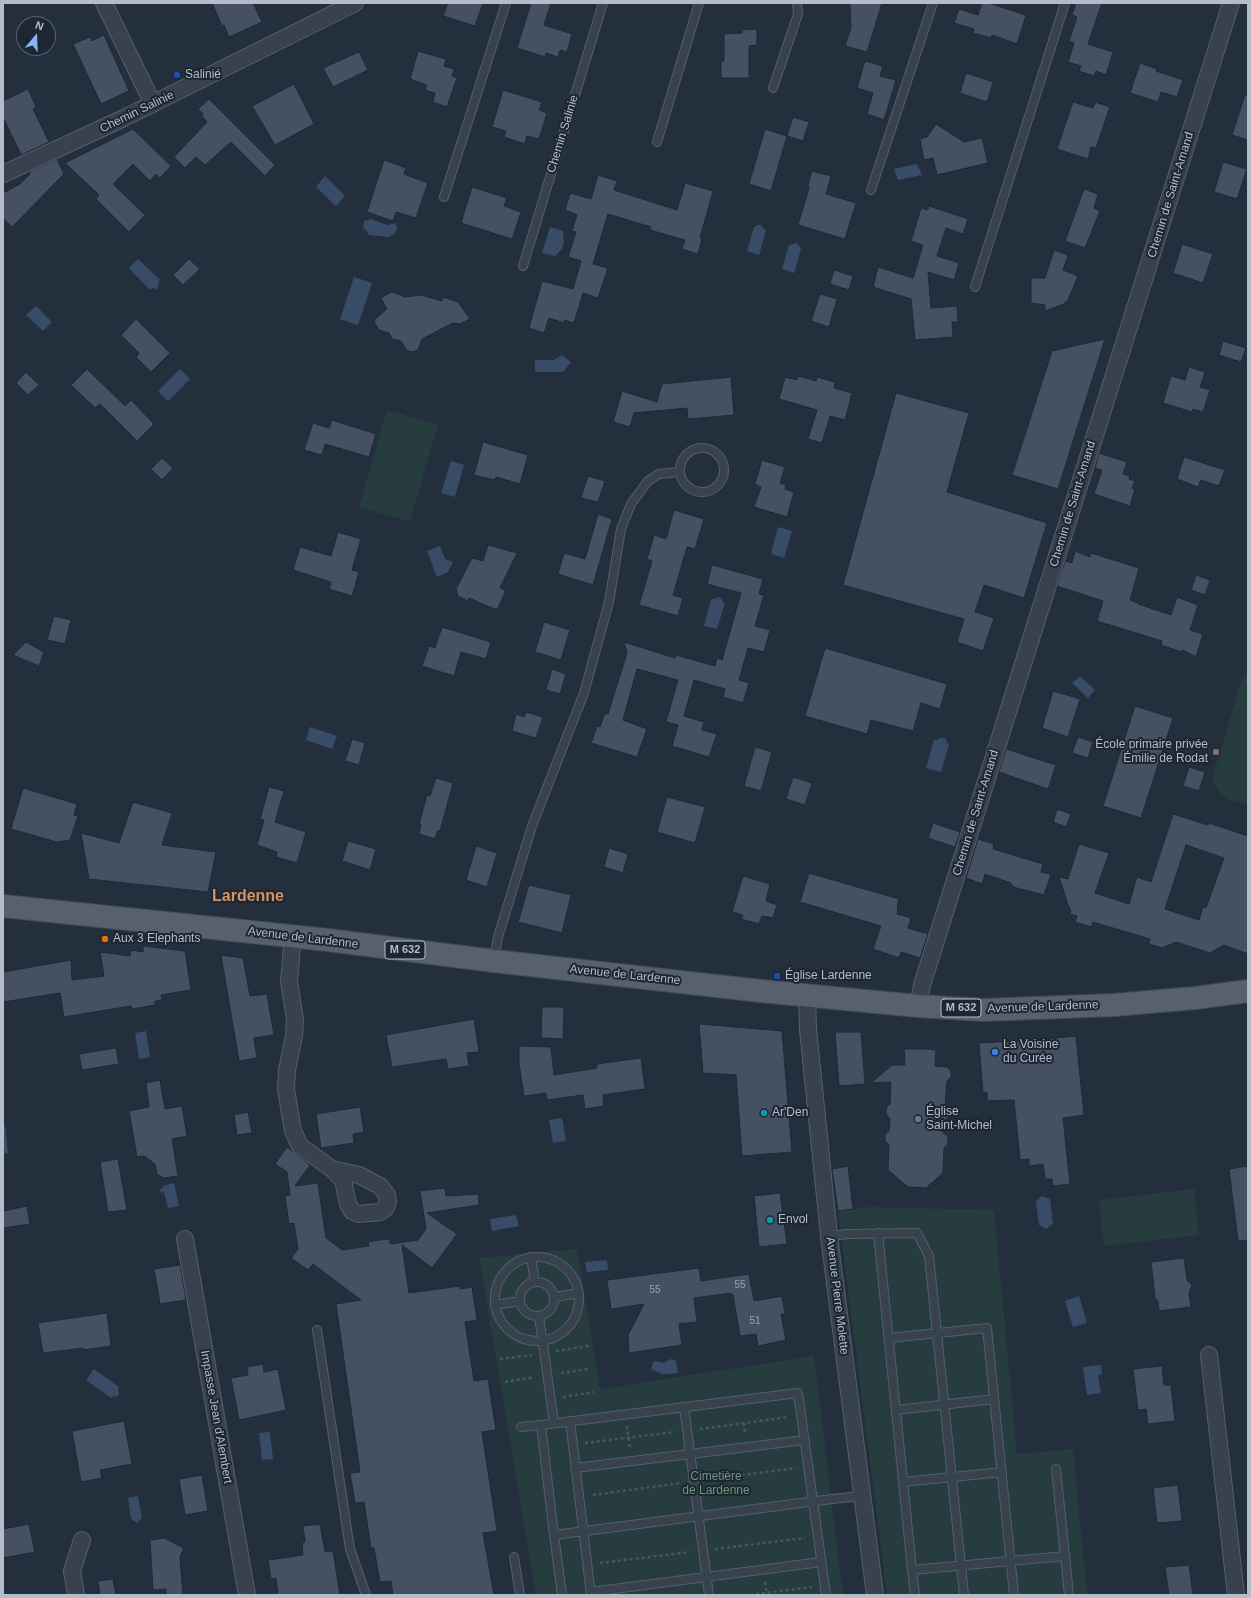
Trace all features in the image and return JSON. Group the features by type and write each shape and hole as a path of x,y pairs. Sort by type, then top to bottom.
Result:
{"main road":[{"name":"Avenue de Lardenne","path":"3,906 293,936 494,961 807,996 918,1006 984,1010 1114,1005 1195,998 1248,990"}],"street":[{"path":"104,3 153,104"},
{"name":"Chemin Salinie","path":"3,174 153,104 355,3"},
{"name":"Chemin de Saint-Amand","path":"918,1006 922,985 1231,3"},
{"path":"293,936 289,981 295,1020 294,1036 287,1070 286,1089 293,1131 300,1146 332,1169"},
{"name":"Avenue Pierre Molette","path":"807,996 808,1030 829,1236 875,1595"},
{"name":"Impasse Jean d'Alembert","path":"184,1239 247,1595"},
{"path":"1209,1355 1236,1595"},
{"path":"76,1595 72,1571 82,1540"}],"lane":[{"path":"444,197 506,3"},
{"name":"Chemin Salinie","path":"523,266 603,3"},
{"path":"657,142 699,3"},
{"path":"773,88 798,14 797,3"},
{"path":"871,190 932,3"},
{"path":"975,288 1065,3"},
{"path":"696,448 704,448 718,454 722,460 724,468 720,482 715,488 708,491 693,490 686,485 680,472 684,457 696,448"},
{"path":"494,961 498,937 532,826 584,693 609,602 621,529 631,504 648,481 659,474 680,472"},
{"path":"829,1236 878,1233 917,1233 929,1256 964,1595"},
{"path":"878,1233 915,1595"},
{"path":"531,1257 535,1282"},
{"path":"531,1257 542,1257 553,1260 562,1266 570,1273 576,1283 579,1294 579,1304 571,1325 553,1338 543,1341 532,1341 521,1338 512,1333 504,1325 498,1315 495,1305 495,1294 498,1283 504,1274 511,1266 521,1260 531,1257"},
{"path":"535,1282 539,1282 547,1286 553,1292 554,1297 551,1310 539,1316 531,1315 527,1312 521,1306 520,1301 523,1289 535,1282"},
{"path":"554,1297 579,1294"},
{"path":"495,1305 520,1301"},
{"path":"539,1316 554,1423"},
{"path":"889,1338 987,1328 1014,1595"},
{"path":"316,1330 350,1549 366,1595"},
{"path":"521,1427 798,1393 826,1595"},
{"path":"896,1410 994,1399"},
{"path":"684,1407 709,1595"},
{"path":"570,1421 591,1593 822,1562"},
{"path":"541,1425 562,1595"},
{"path":"575,1468 805,1440"},
{"path":"1056,1469 1069,1595"},
{"path":"903,1482 1002,1472"},
{"path":"554,1534 862,1496"},
{"path":"912,1570 1065,1556"},
{"path":"514,1558 520,1595"}],"path":[{"path":"551,1399 594,1392"},
{"path":"626,1414 632,1461"},
{"path":"750,1595 825,1585"}],"green space":[{"path":"387,410 438,425 410,522 359,507"},
{"path":"1248,672 1248,805 1228,799 1218,790 1214,782 1214,772 1241,682"},
{"path":"1194,1189 1199,1235 1104,1246 1099,1200"},
{"path":"870,1207 994,1210 1017,1454 1073,1449 1087,1595 887,1595 838,1211"},
{"name":"Cimetière de Lardenne","path":"577,1249 600,1389 814,1356 843,1595 536,1595 479,1258"}],"water":[{"path":"917,164 922,175 898,180 894,169"},
{"path":"325,176 345,196 336,206 316,187"},
{"path":"371,219 387,225 396,223 397,228 395,233 389,237 369,235 363,228 364,221"},
{"path":"761,225 766,231 759,255 747,251 754,227"},
{"path":"550,227 563,231 564,242 562,249 555,256 542,253"},
{"path":"797,243 801,249 794,273 782,269 789,245"},
{"path":"138,259 160,280 158,282 159,284 157,289 152,288 150,290 129,268"},
{"path":"354,277 372,283 358,325 340,319"},
{"path":"36,306 52,322 43,331 26,315"},
{"path":"562,355 571,362 563,372 535,372 535,360 554,360"},
{"path":"180,369 190,379 168,401 158,391"},
{"path":"451,461 464,465 455,497 441,493"},
{"path":"778,527 792,531 784,558 771,554"},
{"path":"440,546 445,559 453,562 448,572 437,577 427,551"},
{"path":"719,597 723,600 722,602 725,603 717,629 704,626 711,599"},
{"path":"1080,676 1095,690 1088,698 1072,683"},
{"path":"310,727 337,736 332,749 306,740"},
{"path":"939,738 946,739 947,743 949,744 941,772 926,768 934,740"},
{"path":"146,1031 150,1057 139,1059 135,1033"},
{"path":"562,1118 566,1141 553,1143 549,1120"},
{"path":"5,1125 8,1153 3,1154 3,1126"},
{"path":"174,1183 179,1206 168,1208 164,1192 161,1193 160,1189 163,1188 163,1186"},
{"path":"1042,1196 1050,1199 1053,1224 1046,1229 1039,1225 1036,1201"},
{"path":"516,1215 519,1226 492,1231 490,1219"},
{"path":"607,1260 608,1270 587,1272 585,1262"},
{"path":"1079,1296 1087,1323 1073,1327 1065,1301"},
{"path":"671,1359 676,1361 678,1373 662,1374 651,1369 654,1361 664,1363"},
{"path":"1101,1365 1102,1374 1098,1375 1101,1393 1087,1395 1083,1367"},
{"path":"94,1369 119,1387 119,1394 116,1397 113,1396 111,1398 86,1380"},
{"path":"270,1432 273,1459 262,1460 259,1433"},
{"path":"138,1496 142,1518 137,1523 131,1519 128,1498"}],"building":[{"path":"212,3 253,3 262,22 229,37 224,25 222,26"},
{"path":"448,3 483,3 475,26 443,16"},
{"path":"531,3 551,3 544,25 572,34 567,52 560,50 558,57 546,53 545,57 517,48"},
{"path":"850,3 882,3 867,52 845,46 851,28"},
{"path":"982,3 988,3 1026,15 1017,44 992,35 991,38 973,33 974,29 954,23 959,9 978,15"},
{"path":"1076,3 1102,3 1088,44 1113,52 1106,75 1096,71 1094,76 1079,71 1081,66 1068,62 1074,43 1069,41 1077,17 1072,15"},
{"path":"757,29 757,45 749,46 749,78 721,78 721,61 724,61 724,34 742,33 742,30"},
{"path":"104,35 129,91 101,104 73,44 90,37 92,41"},
{"path":"418,51 446,59 444,66 454,69 452,76 457,78 447,107 433,102 435,93 425,90 427,85 410,79"},
{"path":"359,52 368,70 333,87 323,68"},
{"path":"865,61 883,66 880,76 896,80 884,120 867,114 873,93 857,88"},
{"path":"1140,63 1157,69 1156,71 1183,80 1177,97 1161,92 1158,102 1130,93"},
{"path":"966,73 993,82 987,102 960,93"},
{"path":"294,84 314,124 275,145 252,106"},
{"path":"28,89 36,107 33,109 49,142 21,155 3,117 3,101"},
{"path":"503,90 542,102 539,110 547,113 539,139 527,136 525,144 504,137 506,131 492,127"},
{"path":"1245,95 1248,95 1248,140 1232,135"},
{"path":"209,99 275,165 265,176 231,142 205,165 196,157 185,168 174,157 207,122 202,116 203,114 198,109"},
{"path":"1073,102 1093,108 1095,102 1110,107 1096,148 1091,147 1088,159 1057,149"},
{"path":"793,117 809,122 803,141 787,136"},
{"path":"936,124 964,142 982,138 988,163 937,175 933,158 924,160 920,139 927,137"},
{"path":"133,129 171,166 160,178 156,174 150,181 133,164 113,184 145,215 129,232 96,199 99,195 65,163"},
{"path":"765,129 787,136 771,191 749,184"},
{"path":"57,159 64,174 12,227 3,218 3,193 20,184 30,174 29,172"},
{"path":"384,160 406,168 404,174 428,183 416,218 396,212 393,221 367,212"},
{"path":"1223,162 1247,169 1237,199 1214,192"},
{"path":"812,171 831,176 826,194 856,203 845,239 798,225 809,188 808,185"},
{"path":"598,175 617,181 614,190 677,210 685,183 713,191 700,238 702,239 698,254 682,249 685,240 650,230 651,227 608,214 593,264 608,268 598,298 583,293 574,323 564,320 564,323 549,318 544,333 529,328 542,281 573,289 581,261 568,257 576,232 572,231 577,215 565,210 570,193 591,199"},
{"path":"472,187 507,198 504,206 521,212 512,239 461,223"},
{"path":"1084,189 1098,194 1094,208 1100,211 1085,248 1065,241"},
{"path":"929,206 968,219 963,234 946,228 937,256 959,263 954,280 928,272 931,308 957,306 958,322 952,322 953,337 915,340 911,299 873,287 878,267 913,278 923,245 911,241 921,208 928,210"},
{"path":"1182,244 1213,254 1203,283 1173,273"},
{"path":"1054,250 1068,255 1063,270 1078,276 1068,300 1064,304 1045,311 1045,305 1031,303 1031,278 1045,278"},
{"path":"189,259 200,269 183,285 173,275"},
{"path":"834,270 853,276 849,290 830,284"},
{"path":"393,292 405,297 421,295 442,301 443,297 458,302 470,319 460,324 453,323 422,339 418,350 412,352 407,351 401,341 392,339 389,333 379,330 374,322 376,318 387,309 381,298"},
{"path":"820,294 837,299 829,327 811,321"},
{"path":"136,319 170,353 151,372 136,357 139,353 121,335"},
{"path":"1105,339 1058,489 1012,475 1052,351"},
{"path":"1223,341 1246,348 1241,362 1219,355"},
{"path":"1189,367 1205,372 1200,387 1210,390 1203,412 1193,409 1192,412 1163,403 1171,376 1185,380"},
{"path":"87,369 125,406 131,400 154,424 137,441 100,404 95,408 71,385"},
{"path":"26,372 39,385 28,395 16,383"},
{"path":"798,376 816,381 817,377 835,382 834,388 852,393 845,420 830,416 822,443 808,439 817,410 779,399 785,377 797,380"},
{"path":"731,377 734,415 688,419 687,408 634,413 630,427 613,422 622,391 657,402 662,384"},
{"path":"896,393 969,413 947,492 1047,523 1024,598 984,585 975,612 994,618 983,651 957,642 964,619 843,585"},
{"path":"332,420 376,434 369,457 325,444 322,455 304,450 313,423 329,428"},
{"path":"483,442 528,455 520,484 496,477 495,480 474,475"},
{"path":"1099,453 1127,462 1123,474 1130,476 1129,479 1135,481 1132,488 1135,489 1130,506 1094,494 1102,470 1095,468"},
{"path":"1184,457 1225,470 1219,486 1201,480 1198,487 1177,479"},
{"path":"162,458 173,468 162,480 151,469"},
{"path":"762,460 785,467 780,483 786,485 785,489 794,492 787,517 754,507 761,487 755,484"},
{"path":"588,476 605,481 598,502 581,498"},
{"path":"674,510 704,519 695,549 687,547 673,595 683,598 678,616 639,605 652,561 647,559 654,535 666,539"},
{"path":"598,514 612,519 593,585 558,574 564,553 585,559"},
{"path":"338,532 361,539 352,570 359,572 352,596 329,589 331,582 293,570 300,547 331,556"},
{"path":"488,545 517,553 500,588 506,591 497,610 469,598 468,601 458,596 456,589 472,558 483,561"},
{"path":"1075,551 1090,557 1091,553 1139,568 1130,600 1138,604 1171,615 1177,597 1198,605 1190,630 1203,634 1196,657 1183,650 1182,652 1161,645 1162,641 1097,621 1103,601 1057,586 1065,561 1072,563"},
{"path":"712,565 763,579 759,594 764,595 755,626 770,630 764,652 748,648 739,680 749,683 743,703 723,697 725,689 694,680 684,716 704,722 702,730 717,734 709,757 672,746 678,725 666,722 678,680 637,669 623,720 647,729 637,757 591,743 597,726 600,727 605,713 608,714 627,653 624,642 675,658 676,655 715,666 717,658 722,660 741,593 707,584"},
{"path":"1196,575 1210,580 1205,595 1191,590"},
{"path":"54,616 71,620 65,644 47,640"},
{"path":"544,622 570,630 561,660 535,652"},
{"path":"442,627 491,642 486,659 461,652 454,676 422,666 429,646 435,648"},
{"path":"26,642 44,652 39,666 13,655"},
{"path":"825,648 947,684 940,709 921,703 913,731 871,720 867,734 805,716"},
{"path":"552,669 566,674 560,694 546,690"},
{"path":"1053,691 1080,699 1068,737 1042,728"},
{"path":"1135,706 1173,718 1141,818 1103,806"},
{"path":"526,712 543,717 536,738 512,731 516,714 524,717"},
{"path":"1078,737 1093,742 1088,758 1072,753"},
{"path":"352,739 365,743 359,765 345,761"},
{"path":"755,747 772,752 761,791 744,786"},
{"path":"1006,749 1056,765 1048,789 999,772"},
{"path":"1189,767 1205,772 1199,791 1183,786"},
{"path":"793,777 812,783 805,805 786,799"},
{"path":"436,778 453,783 440,831 438,830 435,839 419,834 421,825 419,824 427,795 430,796"},
{"path":"269,787 284,791 275,822 306,832 297,863 276,857 277,852 257,845 264,820 260,819"},
{"path":"23,788 77,804 74,815 78,816 70,840 57,842 11,829"},
{"path":"667,797 705,807 695,843 657,832"},
{"path":"133,802 172,813 162,845 216,852 208,892 89,879 81,833 119,843"},
{"path":"1057,809 1071,814 1066,827 1053,822"},
{"path":"1173,814 1208,825 1209,823 1248,836 1248,954 1224,945 1210,953 1176,942 1162,948 1149,944 1150,939 1093,922 1091,927 1075,922 1077,916 1070,914 1071,910 1059,877 1068,879 1079,844 1109,853 1095,893 1129,904 1137,877 1151,882","holes":["1186,845 1224,858 1206,908 1203,907 1199,920 1165,909"]},
{"path":"933,823 960,832 955,847 928,838"},
{"path":"978,839 994,844 993,849 1043,864 1041,872 1051,874 1044,895 1013,887 1011,883 985,874 982,884 966,878"},
{"path":"348,841 376,849 370,870 342,861"},
{"path":"476,846 497,853 487,887 466,880"},
{"path":"609,848 628,854 623,873 604,867"},
{"path":"809,873 899,899 897,914 911,918 908,928 928,934 920,958 901,952 899,958 873,949 881,926 800,902"},
{"path":"743,876 770,884 766,901 777,905 773,918 762,916 759,924 741,919 743,915 732,912"},
{"path":"529,885 571,895 562,933 518,922"},
{"path":"143,946 185,951 191,990 161,995 162,1000 155,1001 155,1005 132,1009 131,1006 64,1017 60,993 3,1002 3,972 71,960 72,980 104,976 100,952 130,956 131,950 143,952"},
{"path":"221,955 243,958 250,996 267,994 274,1035 254,1038 257,1058 239,1061"},
{"path":"542,1007 564,1007 563,1039 541,1038"},
{"path":"474,1019 479,1052 467,1053 469,1066 448,1069 446,1059 392,1067 386,1035"},
{"name":"Ar'Den","path":"699,1024 782,1031 792,1152 742,1156 736,1075 703,1073"},
{"path":"835,1032 861,1032 865,1084 839,1086"},
{"path":"1076,1036 1084,1115 1063,1118 1070,1184 1053,1186 1052,1179 1045,1179 1043,1164 1029,1166 1029,1159 1020,1160 1014,1100 987,1101 987,1092 983,1093 979,1043"},
{"path":"519,1046 551,1047 554,1075 597,1068 597,1064 641,1058 645,1089 603,1095 604,1106 585,1109 583,1095 547,1100 546,1093 524,1096 519,1063"},
{"path":"116,1048 119,1064 82,1070 79,1054"},
{"name":"Église Saint-Michel","path":"904,1049 936,1050 935,1066 947,1067 951,1071 951,1077 947,1081 945,1107 952,1114 937,1127 948,1137 948,1144 944,1148 943,1173 926,1188 908,1187 888,1170 889,1145 885,1141 885,1134 889,1131 890,1119 886,1114 886,1108 890,1104 891,1082 871,1083 892,1065 905,1065"},
{"path":"160,1080 165,1109 182,1106 187,1136 172,1139 178,1176 164,1178 157,1174 155,1164 144,1156 137,1157 129,1111 149,1107 146,1083"},
{"path":"360,1107 364,1132 353,1134 354,1143 321,1148 316,1114"},
{"path":"248,1112 252,1133 237,1135 234,1115"},
{"path":"287,1147 310,1165 295,1186 318,1183 326,1238 342,1250 369,1246 368,1242 379,1240 390,1239 390,1244 418,1240 426,1229 420,1191 445,1188 446,1196 478,1194 479,1205 427,1213 457,1234 432,1268 402,1245 409,1293 460,1286 460,1289 472,1287 477,1320 465,1322 474,1381 488,1379 496,1430 482,1432 497,1531 483,1533 494,1595 393,1595 391,1581 380,1582 374,1548 371,1548 364,1502 355,1503 350,1473 360,1472 336,1304 361,1300 313,1264 308,1270 291,1258 298,1249 294,1223 289,1224 285,1196 290,1195 287,1172 275,1164"},
{"path":"118,1159 127,1210 108,1212 100,1162"},
{"path":"848,1166 853,1209 838,1211 832,1169"},
{"path":"1248,1166 1248,1240 1238,1241 1229,1169"},
{"name":"Envol","path":"780,1193 787,1244 759,1247 754,1196"},
{"path":"27,1206 30,1224 3,1228 3,1211"},
{"path":"1184,1258 1187,1280 1192,1285 1189,1293 1191,1307 1159,1311 1158,1301 1155,1298 1151,1262"},
{"path":"180,1265 186,1300 160,1304 154,1269"},
{"path":"699,1268 701,1281 749,1274 754,1301 782,1296 785,1314 781,1314 786,1340 758,1346 756,1334 740,1336 733,1295 731,1295 731,1293 694,1298 697,1322 679,1324 682,1345 629,1353 628,1335 644,1304 611,1309 607,1280"},
{"path":"107,1313 111,1346 43,1353 38,1323"},
{"path":"263,1364 264,1372 278,1369 286,1410 239,1420 231,1378 248,1375 247,1367"},
{"path":"1162,1366 1164,1385 1171,1385 1175,1421 1148,1424 1146,1409 1138,1410 1133,1369"},
{"path":"124,1421 132,1464 100,1470 102,1478 81,1482 72,1431"},
{"path":"202,1475 208,1511 185,1515 179,1479"},
{"path":"1178,1485 1182,1521 1157,1523 1153,1488"},
{"path":"29,1524 35,1552 3,1558 3,1529"},
{"path":"320,1524 325,1552 333,1551 340,1595 278,1595 276,1578 271,1579 268,1560 303,1555 302,1543 305,1542 303,1526"},
{"path":"164,1538 184,1548 180,1557 183,1595 166,1595 166,1589 153,1590 150,1540"},
{"path":"1189,1565 1193,1595 1169,1595 1165,1567"},
{"path":"113,1579 116,1595 100,1595 98,1581"}],"place":[{"name":"Salinié","path":"177,75"},
{"name":"École primaire privée Émilie de Rodat","path":"1216,752"},
{"name":"Aux 3 Elephants","path":"105,939"},
{"name":"Église Lardenne","path":"777,976"},
{"name":"La Voisine du Curée","path":"995,1052"},
{"name":"Ar'Den","path":"764,1113"},
{"name":"Église Saint-Michel","path":"918,1119"},
{"name":"Envol","path":"770,1220"}],"district":[{"name":"Lardenne","path":"248,897"}]}
